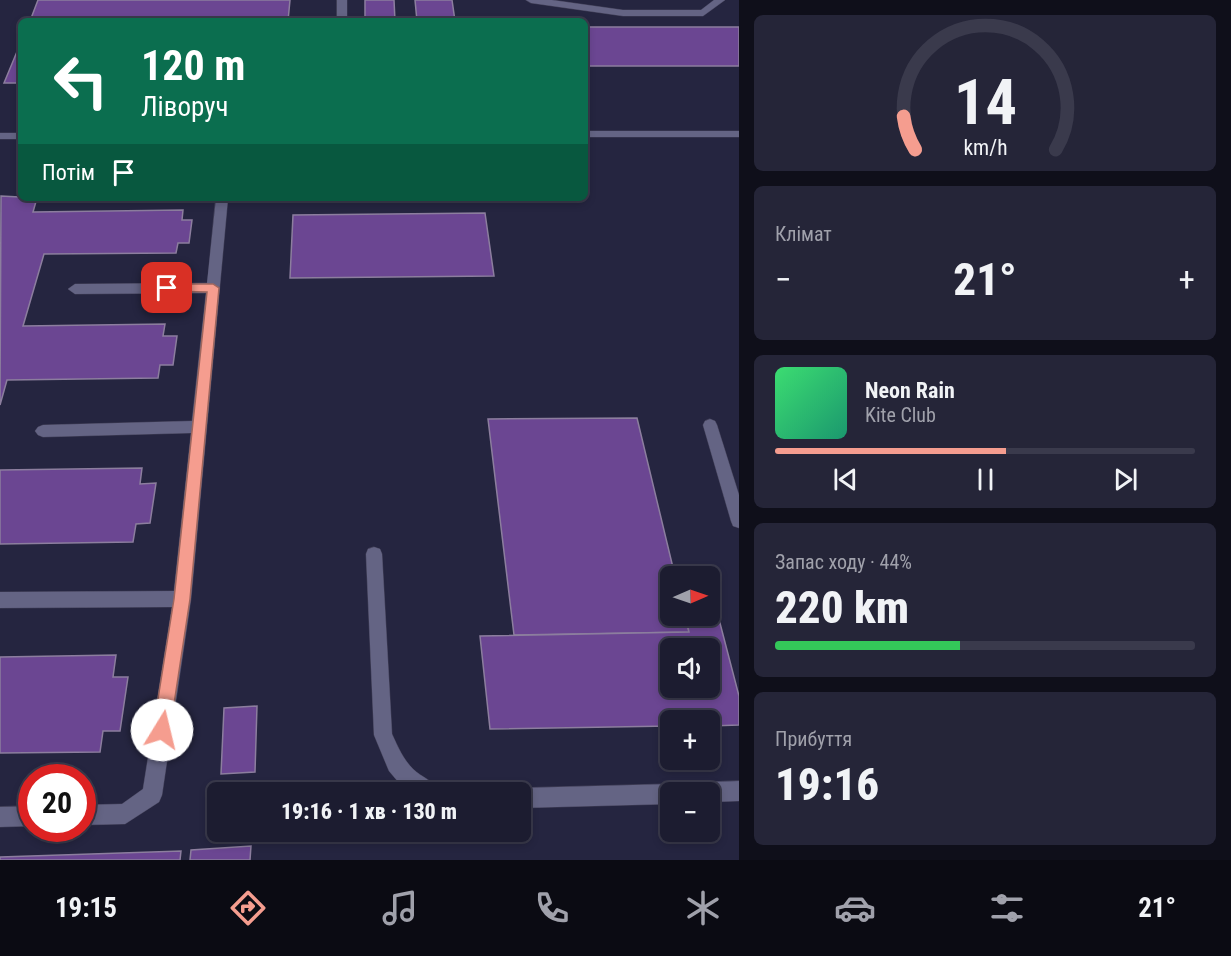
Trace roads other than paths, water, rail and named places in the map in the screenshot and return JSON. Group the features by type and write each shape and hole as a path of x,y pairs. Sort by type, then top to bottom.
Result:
{"lane":[{"path":"342,0 342,18"},
{"path":"531,0 634,13 703,13 720,0"},
{"path":"588,134 739,134"},
{"path":"0,136 18,136"},
{"path":"96,815 125,814 152,795 182,599 222,201"},
{"path":"75,289 213,288"},
{"path":"710,425 739,521"},
{"path":"43,431 199,427"},
{"path":"374,554 383,735 396,764 414,782"},
{"path":"0,600 182,599"},
{"path":"720,792 739,791"},
{"path":"531,798 660,794"},
{"path":"0,816 18,816"}]}
